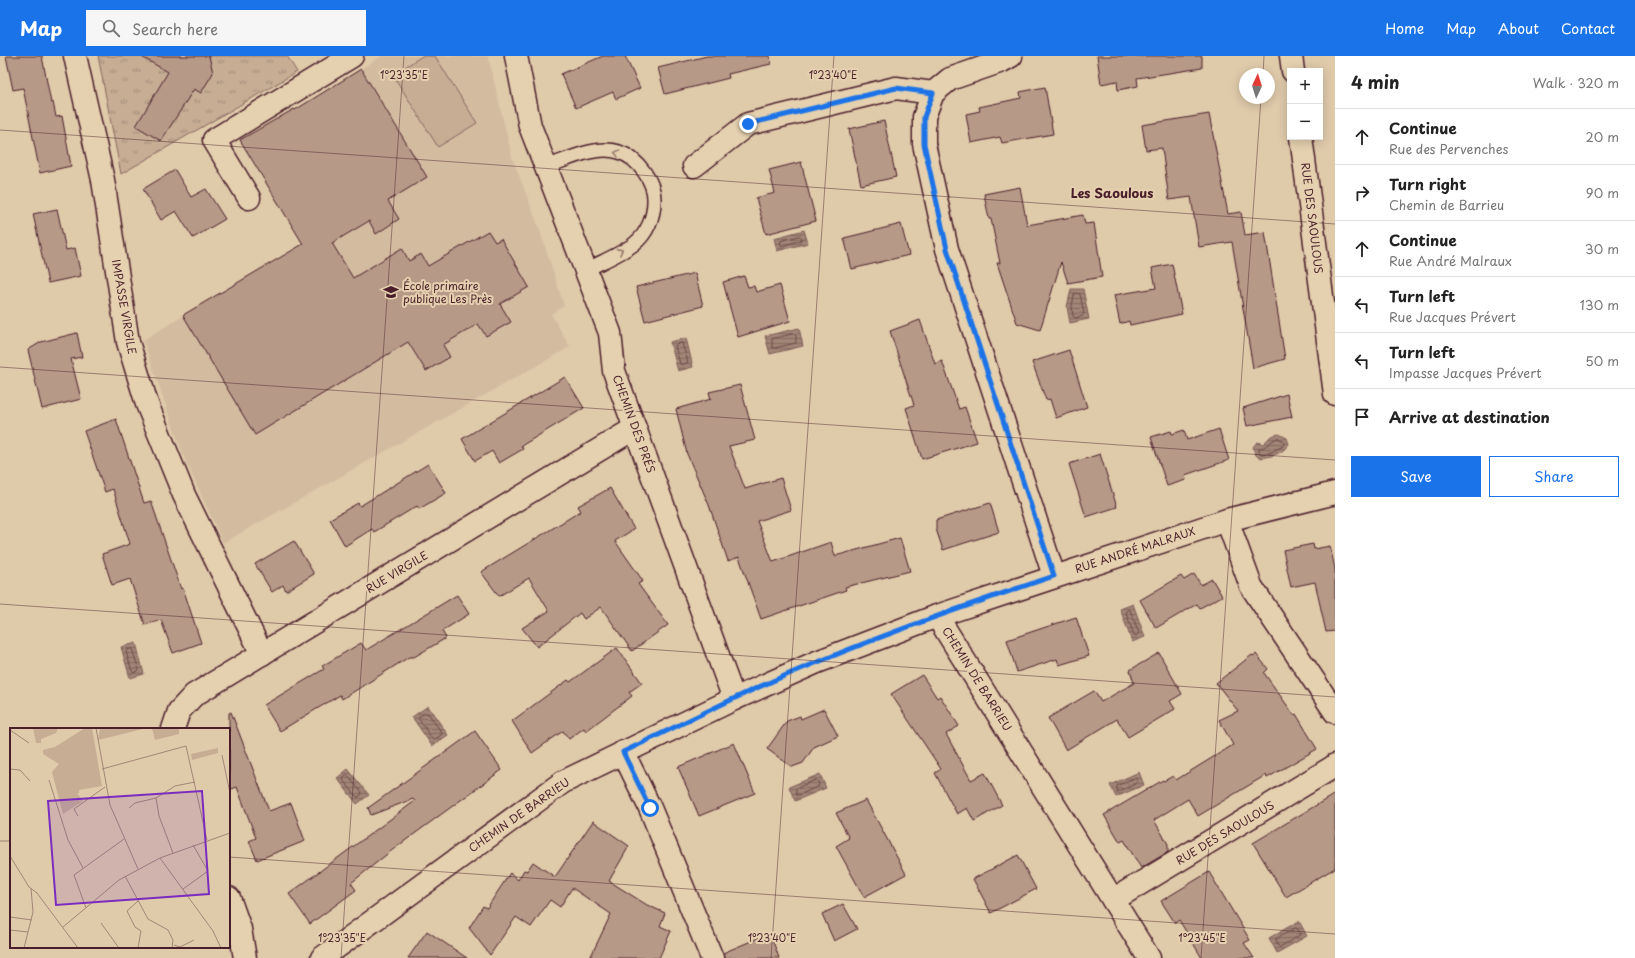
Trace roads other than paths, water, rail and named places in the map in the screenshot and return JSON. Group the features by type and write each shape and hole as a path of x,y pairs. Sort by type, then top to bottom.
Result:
{"street":[{"name":"IMPASSE VIRGILE","path":"75,56 104,180 128,342 147,404 184,495 262,654"},
{"path":"249,198 214,140 352,56"},
{"name":"CHEMIN DES PRÉS","path":"516,56 530,126 610,333 614,371 734,699"},
{"path":"1011,56 1002,61 950,79 933,93 924,117 924,144 947,249 1054,576"},
{"path":"1291,56 1293,68"},
{"path":"694,166 748,124 896,88 933,93"},
{"name":"RUE DES SAOULOUS","path":"1301,140 1335,394"},
{"name":"RUE VIRGILE","path":"173,728 179,711 194,695 635,428"},
{"name":"RUE ANDRÉ MALRAUX","path":"937,616 1054,576 1228,520 1335,493"},
{"path":"1228,520 1251,586 1335,712"},
{"name":"CHEMIN DE BARRIEU","path":"322,958 562,782 734,699 817,662 937,616 1149,958"},
{"path":"623,752 650,808 712,958"},
{"name":"RUE DES SAOULOUS","path":"1113,900 1335,765"},
{"path":"230,901 240,929 245,958"}],"lane":[{"path":"546,167 597,150 620,152 637,162 650,183 655,201 650,224 635,243 586,270"}],"water":[{"path":"804,230 808,243 777,251 774,238"},
{"path":"1071,289 1083,289 1089,319 1070,323 1067,307"},
{"path":"799,328 803,346 770,354 765,336"},
{"path":"686,338 693,367 678,371 670,342"},
{"path":"1279,434 1287,438 1289,444 1283,450 1272,456 1263,458 1259,458 1255,454 1253,447 1257,442 1263,444 1271,436"},
{"path":"1133,604 1145,637 1132,642 1120,609"},
{"path":"136,643 144,674 130,678 121,647"},
{"path":"428,706 448,735 432,746 412,717"},
{"path":"348,769 369,795 357,804 337,778"},
{"path":"1139,772 1144,785 1116,797 1110,785"},
{"path":"820,774 826,788 795,801 789,787"},
{"path":"1299,921 1307,936 1277,953 1269,938"}],"place":[{"name":"École primaire publique Les Près","path":"391,292"}],"district":[{"name":"Les Saoulous","path":"1112,193"}]}
